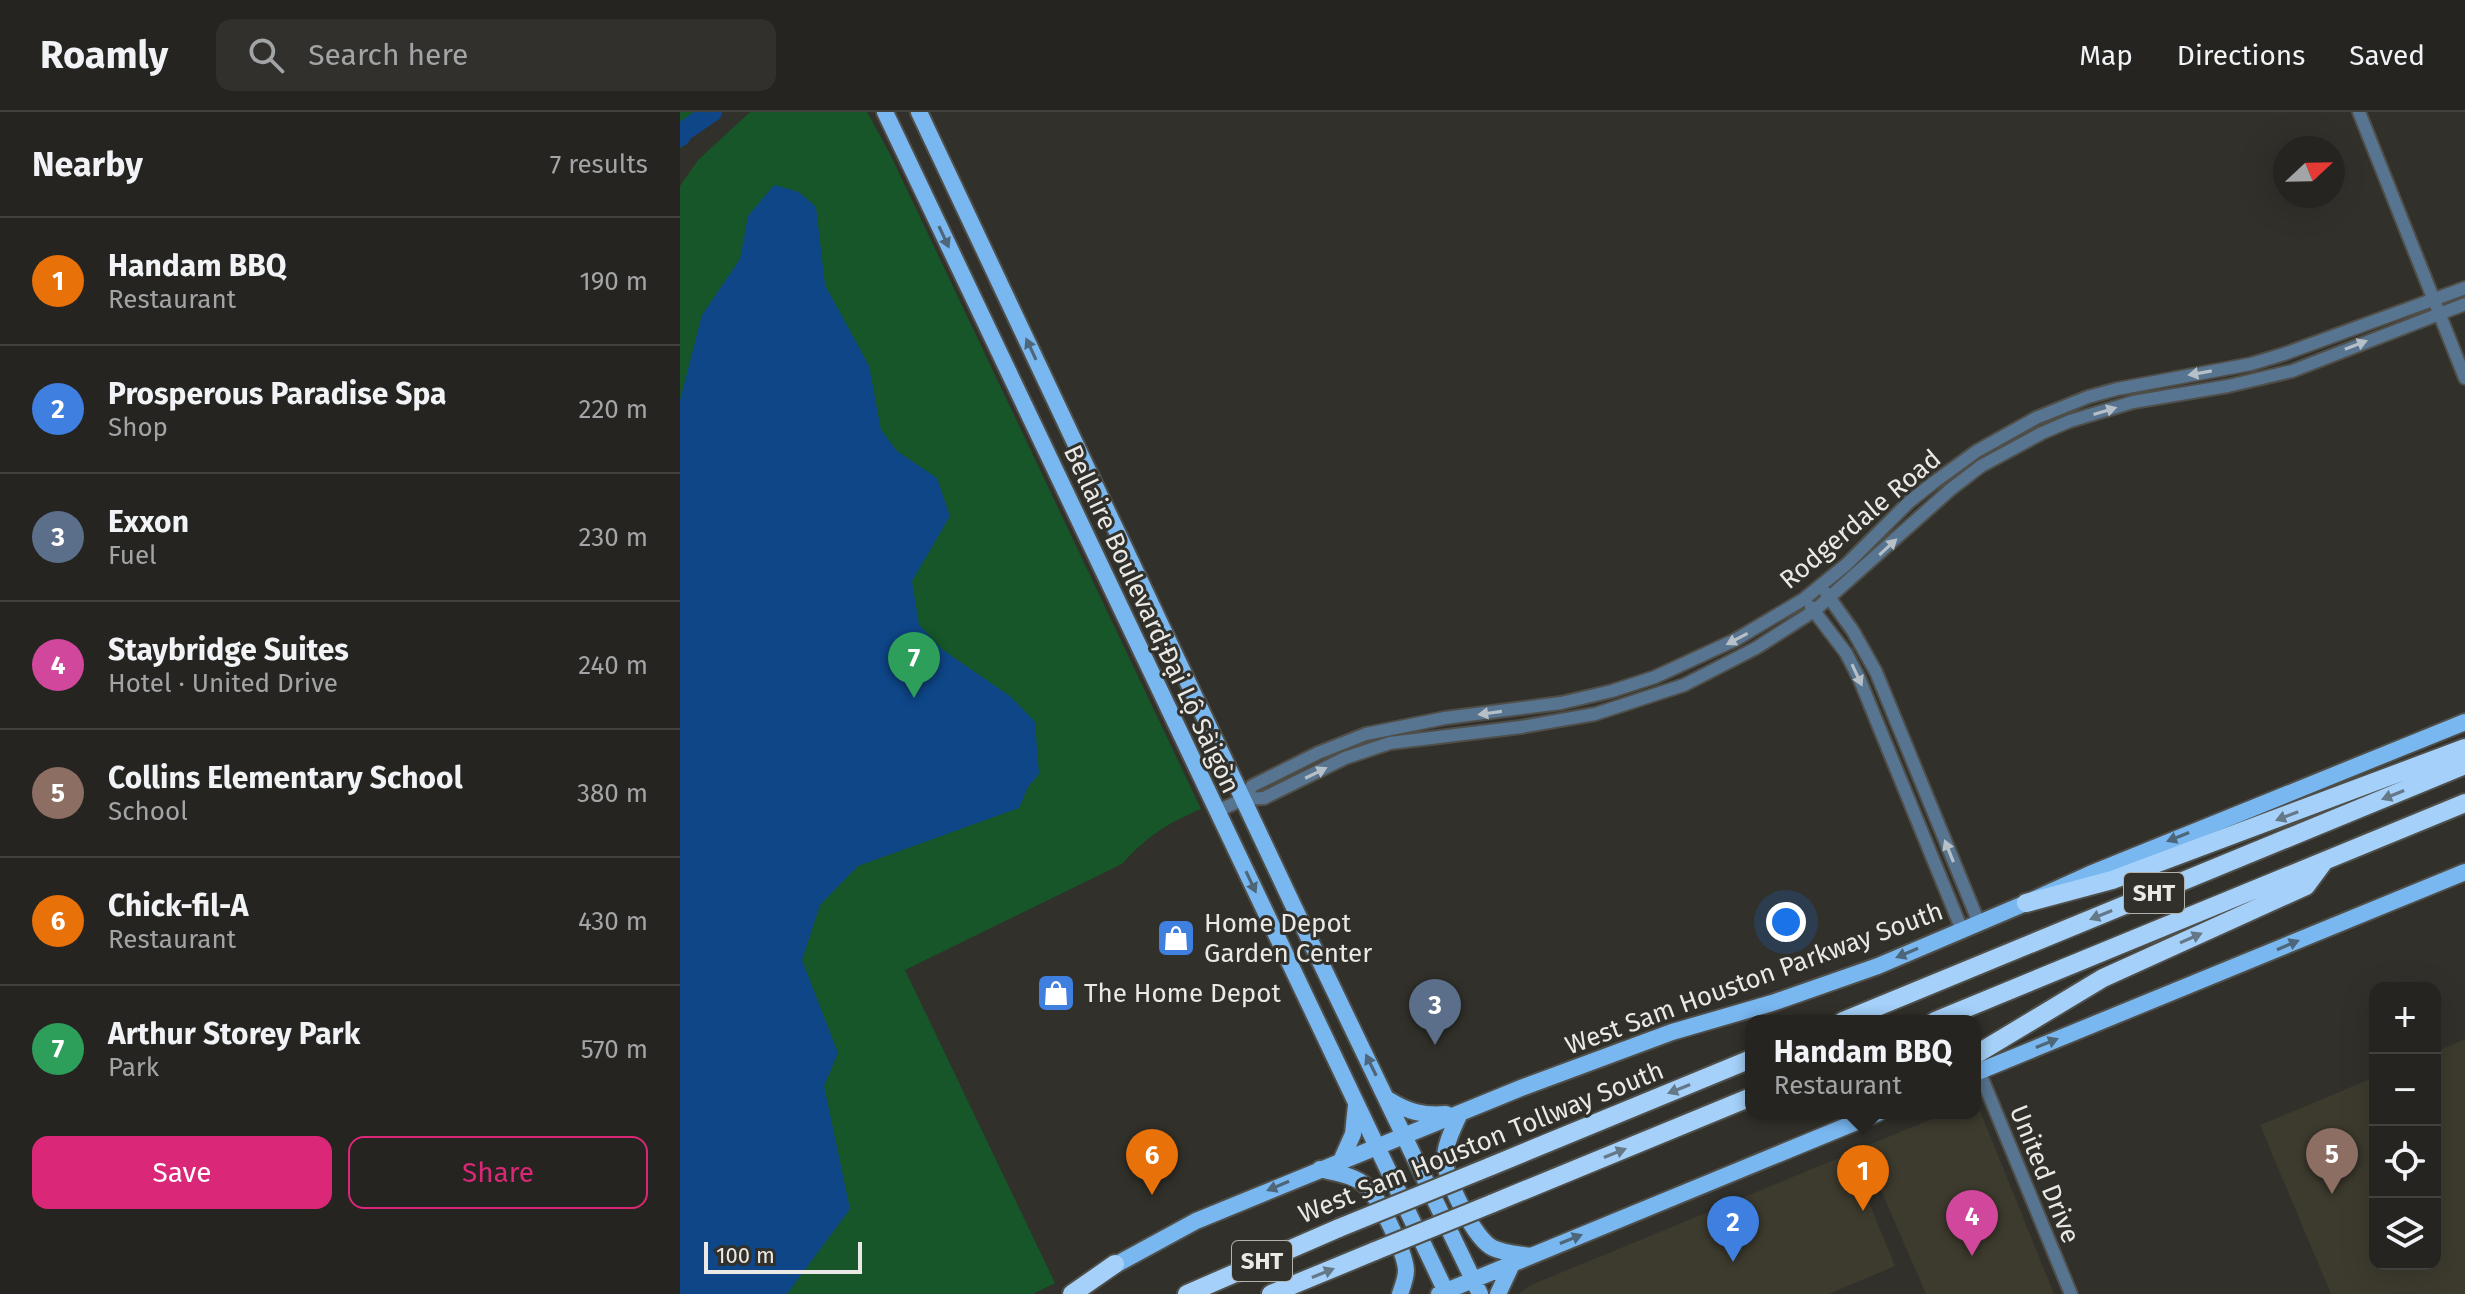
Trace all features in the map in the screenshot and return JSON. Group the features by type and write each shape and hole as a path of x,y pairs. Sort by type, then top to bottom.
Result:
{"highway":[{"path":"2026,903 2112,880 2465,748"},
{"name":"SHT","path":"1858,1015 2465,765"},
{"name":"SHT","path":"1950,1015 2465,803"},
{"path":"1981,1063 2103,978 2306,886 2325,861"},
{"name":"West Sam Houston Tollway South","path":"1187,1294 1339,1228 1745,1061"},
{"name":"SHT","path":"1271,1294 1745,1099"},
{"path":"1070,1294 1115,1264"}],"main road":[{"name":"Bellaire Boulevard;Đại Lộ Sàigòn","path":"885,112 1444,1293"},
{"name":"Bellaire Boulevard;Đại Lộ Sàigòn","path":"919,112 1476,1287"},
{"path":"1019,393 1046,381"},
{"name":"West Sam Houston Parkway South","path":"1115,1264 1196,1221 1376,1146 1659,1036 1772,1003 1878,966 2104,868 2465,722"},
{"path":"1981,1065 2465,872"},
{"path":"1388,1100 1425,1115 1460,1113 1444,1158 1446,1171 1469,1220 1477,1235 1492,1248 1530,1256"},
{"path":"1341,1161 1353,1134 1356,1104"},
{"path":"1444,1293 1476,1287 1530,1256 1863,1119"},
{"path":"1320,1169 1366,1185 1378,1202 1404,1259 1405,1281 1400,1294"},
{"path":"1498,1294 1512,1264"}],"street":[{"path":"2359,112 2465,378"},
{"name":"Rodgerdale Road","path":"1244,799 1252,786 1318,753 1366,734 1417,723 1591,697 1655,677 1761,626 1804,599 1847,564 1909,502 1954,467 2008,432 2064,406 2117,389 2251,364 2465,288"},
{"name":"Rodgerdale Road","path":"1217,811 1244,799 1264,798 1370,749 1420,738 1521,727 1595,714 1658,695 1716,671 1814,611 1951,489 1981,466 2015,447 2070,421 2133,402 2292,371 2465,304"},
{"path":"2251,364 2256,379"},
{"path":"2064,406 2070,421"},
{"path":"2008,432 2015,447"},
{"path":"1820,586 1869,657 1979,923"},
{"path":"1804,599 1853,666 1962,930"},
{"path":"1591,697 1595,714"},
{"path":"1417,723 1420,738"},
{"path":"1890,753 1907,746"},
{"name":"United Drive","path":"1981,1079 2071,1294"}],"shaded area":[{"path":"2465,1039 2465,1294 2331,1294 2260,1125 2369,1080 2369,1270 2441,1270 2441,1049"},
{"path":"1981,1113 2054,1294 1926,1294 1880,1188 1856,1150 1932,1119 1981,1119"},
{"path":"1841,1157 1867,1197 1895,1266 1829,1294 1518,1294 1531,1285"}],"green space":[{"path":"680,112 716,112 680,149"},
{"path":"750,112 867,112 890,154 1201,809 1158,831 1122,864 905,970 1055,1283 1033,1294 680,1294 680,186 698,160"}],"water":[{"path":"774,185 799,192 816,207 825,285 869,366 881,430 897,451 937,478 950,516 912,581 919,625 943,650 1011,697 1035,722 1039,774 1028,787 1019,808 858,866 820,905 802,960 838,1053 824,1086 850,1209 787,1294 680,1294 680,400 702,315 740,259 748,216"}],"waterway":[{"path":"680,137 712,112"}],"place":[{"name":"Arthur Storey Park","path":"914,698"},
{"name":"Home Depot Garden Center","path":"1176,938"},
{"name":"The Home Depot","path":"1056,993"},
{"name":"Exxon","path":"1435,1045"},
{"name":"Collins Elementary School","path":"2332,1194"},
{"name":"Chick-fil-A","path":"1152,1195"},
{"name":"Handam BBQ","path":"1863,1211"},
{"name":"Staybridge Suites","path":"1972,1256"},
{"name":"Prosperous Paradise Spa","path":"1733,1262"}]}
